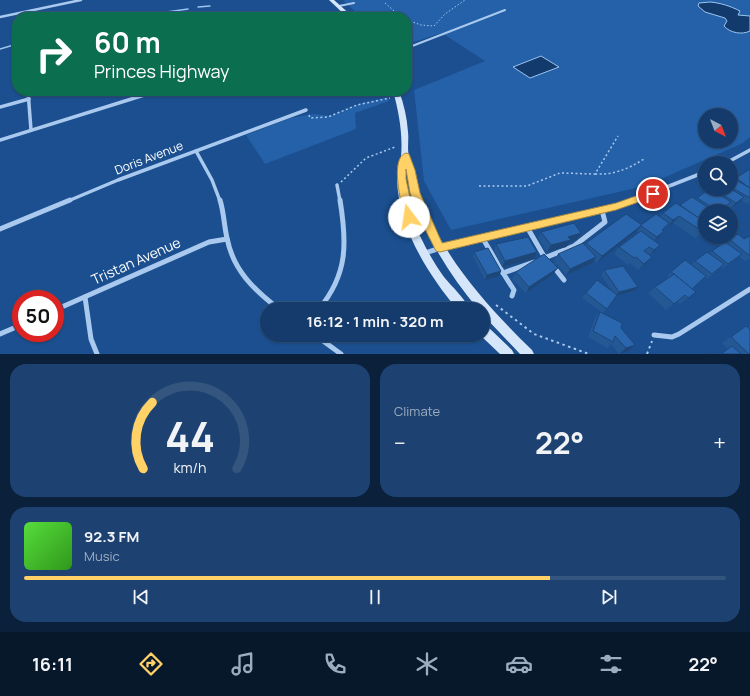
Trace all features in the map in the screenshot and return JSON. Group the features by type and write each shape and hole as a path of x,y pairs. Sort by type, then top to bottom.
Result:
{"main road":[{"path":"331,0 345,12"},
{"path":"397,96 402,112 406,156 411,170 415,193 426,221 447,262 468,290 528,354"},
{"path":"406,156 401,179 405,202 412,224 425,253 440,279 458,302"},
{"path":"490,337 508,354"}],"street":[{"path":"24,12 81,0"},
{"path":"0,17 12,14"},
{"path":"29,96 32,130"},
{"path":"0,140 142,96"},
{"path":"0,107 29,99"},
{"name":"Doris Avenue","path":"0,229 196,150 306,110"},
{"path":"196,150 216,189 223,212 227,239 234,260 246,282 270,302"},
{"path":"738,156 750,150"},
{"path":"425,253 482,237 602,210 665,189 698,175"},
{"path":"324,302 336,286 343,266 345,248 337,185"},
{"path":"503,273 574,246 605,222 602,210"},
{"path":"527,227 545,258 564,280"},
{"path":"482,237 514,290 512,296"},
{"name":"Tristan Avenue","path":"64,306 209,242 227,239"},
{"path":"654,335 672,337 679,334 750,289"},
{"path":"85,297 91,339 97,354"},
{"path":"0,334 12,329"},
{"path":"325,342 341,354"}],"lane":[{"path":"339,6 354,3"},
{"path":"412,46 505,10"}],"path":[{"path":"412,22 421,25 434,26 446,14 464,0"},
{"path":"385,3 395,12"},
{"path":"306,110 310,118 328,118 357,105 390,98"},
{"path":"595,174 618,136"},
{"path":"337,185 366,158 395,147"},
{"path":"479,186 527,186 560,173 606,175 624,171 644,159"},
{"path":"491,300 501,310 534,334 589,354"},
{"path":"647,354 654,335"}],"shaded area":[{"path":"343,0 750,0 750,137 738,145 738,108 698,108 698,148 732,148 713,156 698,156 698,163 645,186 451,230 424,181 414,90 485,61 442,33 412,42 412,12 356,12"},
{"path":"710,2 736,9 740,11 738,15 750,16 750,31 740,33 733,32 724,26 727,21 725,18 705,12 698,6 699,3"},
{"path":"541,56 559,67 530,78 513,67"},
{"path":"388,97 389,101 355,113 356,129 265,164 246,135 291,118 314,114 330,116 358,104"}],"building":[{"path":"750,169 750,188 738,179 738,177"},
{"path":"738,181 750,188 750,198 738,191"},
{"path":"738,193 744,197 736,203 725,196 738,196"},
{"path":"700,196 722,196 731,202 728,204 707,204 697,198"},
{"path":"692,197 703,204 698,204 698,218 680,205"},
{"path":"676,203 698,217 698,228 679,216 673,220 663,213"},
{"path":"626,214 642,225 602,256 586,243"},
{"path":"656,214 669,223 662,230 664,231 657,237 641,226"},
{"path":"574,223 581,233 568,237 571,240 551,245 541,232"},
{"path":"641,231 660,245 654,250 649,247 644,251 652,257 644,264 636,257 634,258 619,247"},
{"path":"738,234 744,239 750,236 750,256 735,244 738,244"},
{"path":"528,237 537,252 505,261 496,244"},
{"path":"583,243 596,257 570,269 558,254"},
{"path":"722,244 728,244 742,254 728,264 712,251"},
{"path":"488,248 501,271 487,275 474,252"},
{"path":"707,252 724,264 712,274 695,261"},
{"path":"544,254 558,268 529,287 516,272"},
{"path":"685,260 706,276 692,289 671,272"},
{"path":"623,266 638,287 619,292 604,270"},
{"path":"674,274 696,292 688,298 685,295 674,304 655,287"},
{"path":"597,280 617,295 607,309 586,293"},
{"path":"600,312 622,323 621,328 635,345 626,348 615,336 613,342 593,331"},
{"path":"746,326 750,329 750,354 731,337"},
{"path":"732,346 741,354 721,354"}],"waterway":[{"path":"198,7 210,6"},
{"path":"167,12 188,9"},
{"path":"0,49 12,45"}],"route":[{"path":"409,217 401,179 406,156 411,170 415,193 426,221 440,248 616,206 653,194"}]}
